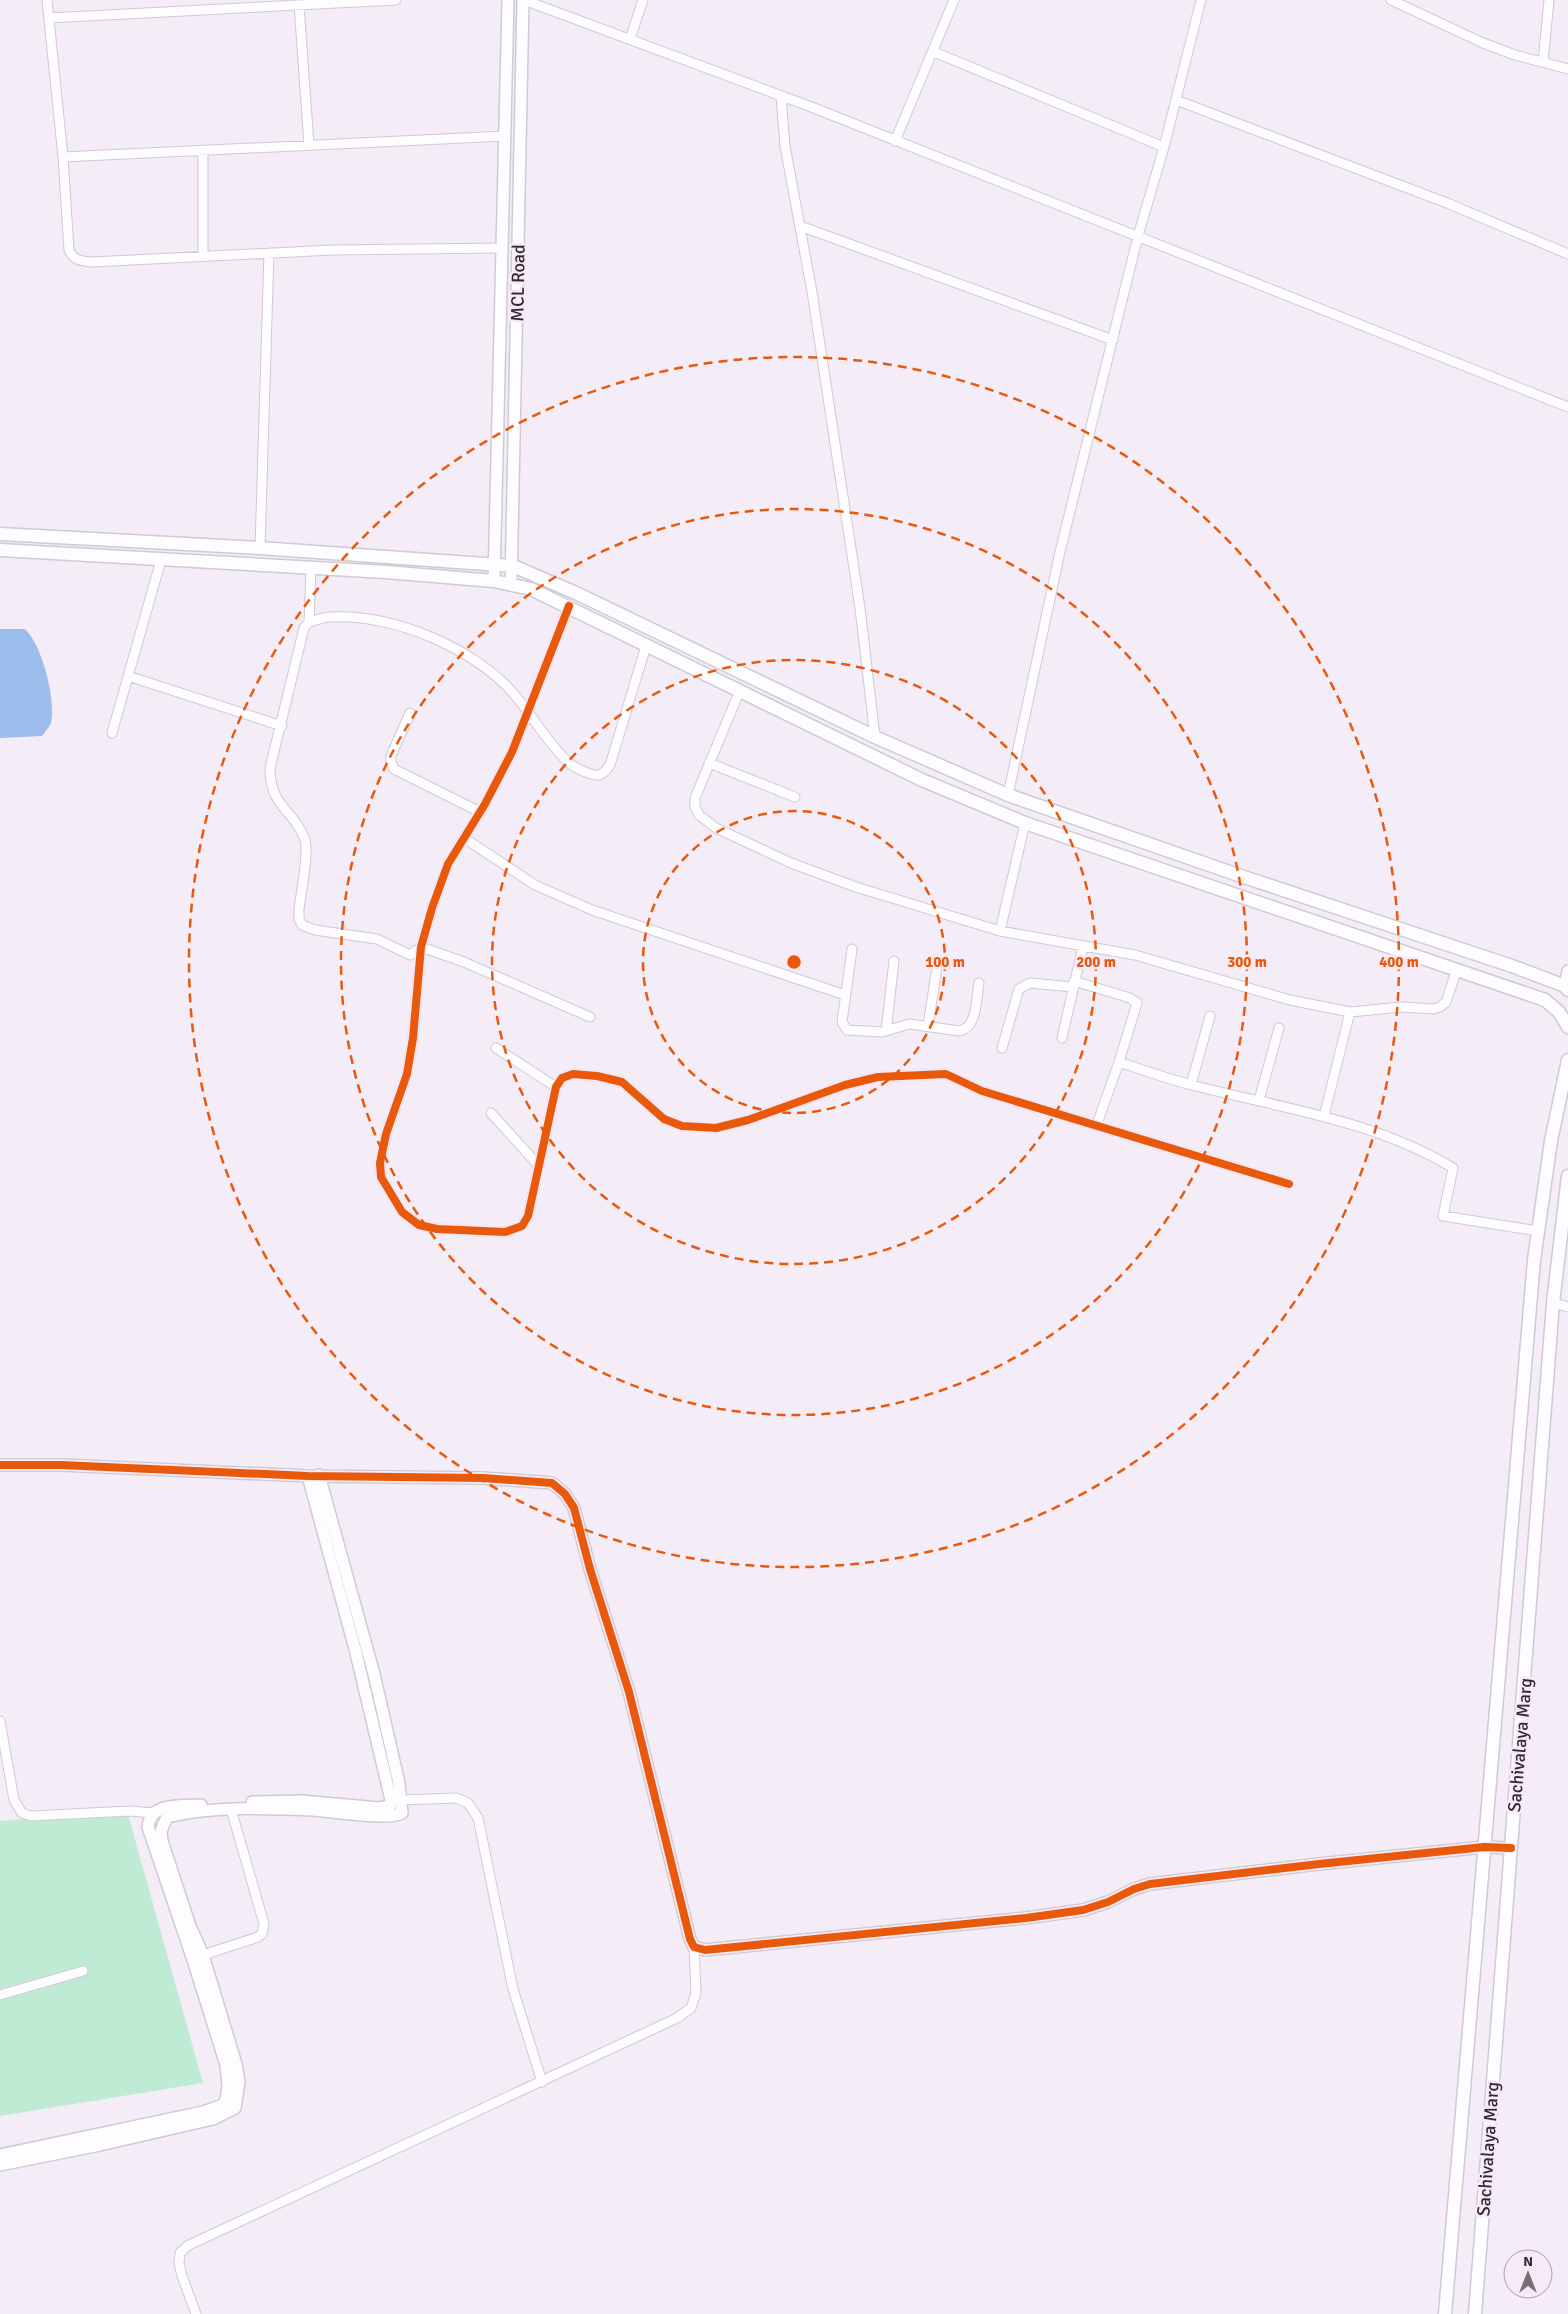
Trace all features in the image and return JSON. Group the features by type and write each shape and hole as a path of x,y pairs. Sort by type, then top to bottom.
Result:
{"main road":[{"path":"0,534 260,548 495,563 513,566 576,593 875,737 1008,795 1241,876 1512,966 1566,988"},
{"path":"0,550 386,572 494,581 531,589 918,778 1025,823 1545,1000 1559,1012 1568,1027"},
{"path":"918,778 926,759"},
{"path":"1445,2314 1534,1271 1551,1141 1568,1060"},
{"name":"Sachivalaya Marg","path":"1475,2314 1553,1303 1568,1184"},
{"path":"1534,1271 1556,1274"}],"street":[{"path":"48,0 63,157 69,250 77,260 92,262 270,253 419,248 502,248"},
{"path":"49,18 396,0"},
{"name":"MCL Road","path":"494,581 508,0"},
{"path":"523,0 630,38 781,96 1568,407"},
{"name":"MCL Road","path":"511,584 513,566 523,0"},
{"path":"630,38 643,0"},
{"path":"895,141 934,52 954,0"},
{"path":"1008,795 1060,552 1114,340 1138,236 1164,148 1201,0"},
{"path":"1391,0 1483,43 1568,69"},
{"path":"1543,62 1549,0"},
{"path":"299,5 309,145"},
{"path":"934,52 1164,148"},
{"path":"781,96 785,146 812,292 860,608 875,737"},
{"path":"1176,100 1447,203 1568,254"},
{"path":"63,157 505,136"},
{"path":"203,150 203,256"},
{"path":"800,226 1114,340"},
{"path":"260,548 270,253"},
{"path":"112,733 161,560"},
{"path":"309,622 311,569"},
{"path":"569,606 526,711 512,752 480,812 448,864 432,908 421,947 407,1074 386,1134 380,1163 381,1177 402,1212 418,1225 437,1229 505,1232 522,1226 528,1216 556,1087 562,1078 573,1074 597,1076 622,1082 664,1119 682,1126 716,1128 748,1120 845,1085 878,1077 946,1074 982,1091 1097,1124 1130,1136 1289,1184"},
{"path":"421,947 410,955 377,939 315,930 302,925 299,919 306,842 299,827 278,802 270,784 270,768 282,726 304,628 309,622 331,617 371,620 408,629 435,639 467,656 500,679 518,698 551,744 569,763 593,774 605,772 610,765 646,646"},
{"path":"128,676 282,726"},
{"path":"740,690 695,798 695,807 699,815 716,828 791,863 856,887 1000,931 1135,955 1290,1000 1350,1012 1401,1007 1432,1009 1440,1007 1446,1002 1458,970"},
{"path":"410,713 391,756 394,769 480,812"},
{"path":"709,763 795,797"},
{"path":"1000,931 1025,823"},
{"path":"464,838 535,885 592,910 845,995"},
{"path":"1062,1038 1083,946"},
{"path":"421,947 464,962 590,1018"},
{"path":"852,949 842,1022 847,1030 873,1033 909,1024 960,1031 970,1027 979,983"},
{"path":"928,1026 938,960"},
{"path":"886,1031 894,961"},
{"path":"1566,988 1568,971"},
{"path":"1002,1048 1019,989 1030,983 1074,984 1130,998 1136,1003 1119,1062 1097,1124"},
{"path":"1324,1116 1350,1012"},
{"path":"1191,1085 1210,1016"},
{"path":"1259,1100 1279,1028"},
{"path":"496,1048 556,1087"},
{"path":"1119,1062 1191,1085 1324,1116 1400,1141 1431,1154 1453,1168 1443,1216 1538,1231"},
{"path":"492,1113 539,1166"},
{"path":"1553,1303 1568,1307"},
{"path":"0,1466 61,1465 314,1476 483,1478 536,1480 552,1483 566,1494 574,1508 630,1692 690,1939 694,1947 696,1993 690,2008 677,2018 187,2246 180,2253 179,2263 196,2314"},
{"path":"0,2166 213,2119 235,2108 239,2082 236,2064 203,1955 190,1926 161,1831 167,1817 231,1809 313,1810 396,1816 402,1813 402,1800 374,1674 314,1476"},
{"path":"0,2155 203,2112 223,2105 226,2099 228,2075 217,2034 150,1837 148,1818 153,1813 161,1808 234,1802 302,1801 379,1808 390,1806 391,1800 314,1476"},
{"path":"0,1721 14,1800 22,1813 31,1816 130,1810 153,1813"},
{"path":"402,1800 456,1798 468,1803 478,1818 513,1989 542,2082"},
{"path":"203,1955 258,1937 264,1930 264,1924 231,1809"},
{"path":"694,1947 705,1950 1026,1918 1084,1910 1150,1884 1484,1847 1511,1848"},
{"path":"0,1995 83,1971"}],"green space":[{"path":"127,1811 203,2083 0,2116 0,1821"}],"water":[{"path":"0,629 25,629 37,647 42,659 49,687 52,713 51,723 42,736 0,738"}],"cycle path":[{"path":"569,606 512,752 485,804 448,864 432,908 421,947 413,1038 407,1074 386,1134 380,1163 381,1177 402,1212 419,1225 437,1229 505,1232 522,1226 528,1216 556,1087 562,1078 573,1074 597,1076 622,1082 664,1119 682,1126 716,1128 748,1120 845,1085 878,1077 946,1074 982,1091 1289,1184"},
{"path":"0,1465 61,1465 308,1476 483,1478 552,1483 565,1494 574,1508 590,1569 629,1692 690,1939 694,1947 705,1950 1026,1918 1083,1910 1108,1902 1134,1889 1150,1884 1484,1847 1511,1848"}]}
